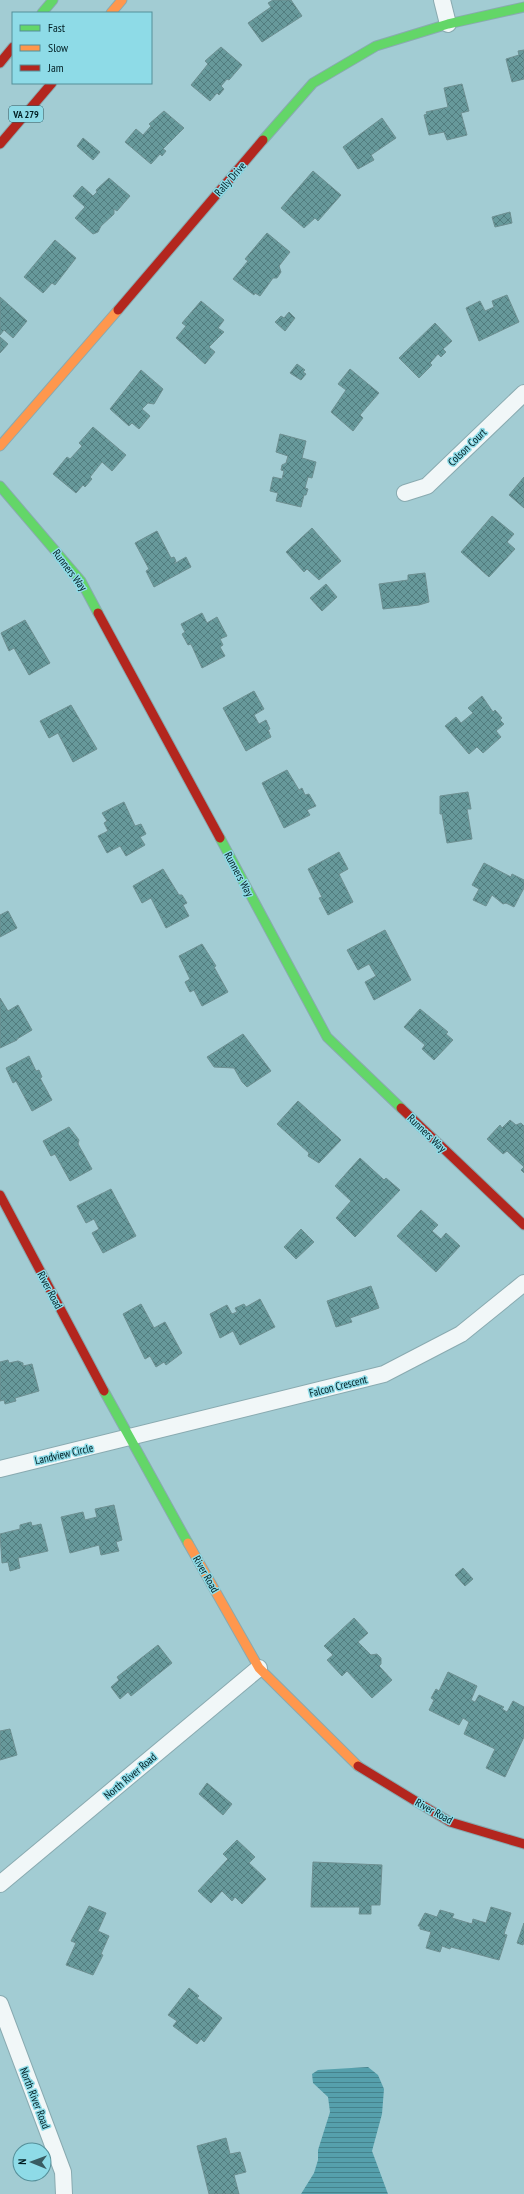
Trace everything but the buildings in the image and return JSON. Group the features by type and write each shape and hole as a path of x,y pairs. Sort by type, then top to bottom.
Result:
{"street":[{"path":"43,12 53,0"},
{"path":"112,12 122,0"},
{"path":"442,0 448,24"},
{"name":"Rally Drive","path":"0,446 313,83 376,46 448,24 524,7"},
{"path":"0,63 12,48"},
{"name":"VA 279","path":"0,144 51,84"},
{"name":"Colson Court","path":"405,493 427,486 524,393"},
{"name":"Runners Way","path":"0,486 80,581 327,1038 524,1226"},
{"name":"River Road","path":"0,1195 129,1438 259,1668 353,1763 450,1822 524,1844"},
{"name":"Falcon Crescent","path":"129,1438 384,1374 462,1334 524,1283"},
{"name":"Landview Circle","path":"0,1469 129,1438"},
{"name":"North River Road","path":"0,1884 259,1668"},
{"name":"North River Road","path":"0,2004 63,2172 64,2194"}],"water":[{"path":"368,2067 378,2075 384,2089 382,2114 372,2151 388,2194 301,2194 314,2173 318,2160 318,2150 330,2112 328,2097 313,2083 312,2074 318,2070"}],"traffic: fast":[{"path":"43,12 53,0"},
{"path":"263,140 313,83 376,46 448,24 524,7"},
{"path":"0,486 81,581 98,613"},
{"path":"220,838 327,1037 401,1108"},
{"path":"104,1391 188,1543"}],"traffic: slow":[{"path":"112,12 122,0"},
{"path":"0,446 118,310"},
{"path":"188,1543 259,1668 358,1766"}],"traffic: jam":[{"path":"0,63 12,48"},
{"path":"0,144 51,84"},
{"path":"118,310 263,140"},
{"path":"98,613 220,838"},
{"path":"401,1108 524,1225"},
{"path":"0,1195 104,1391"},
{"path":"358,1766 450,1822 524,1844"}]}
